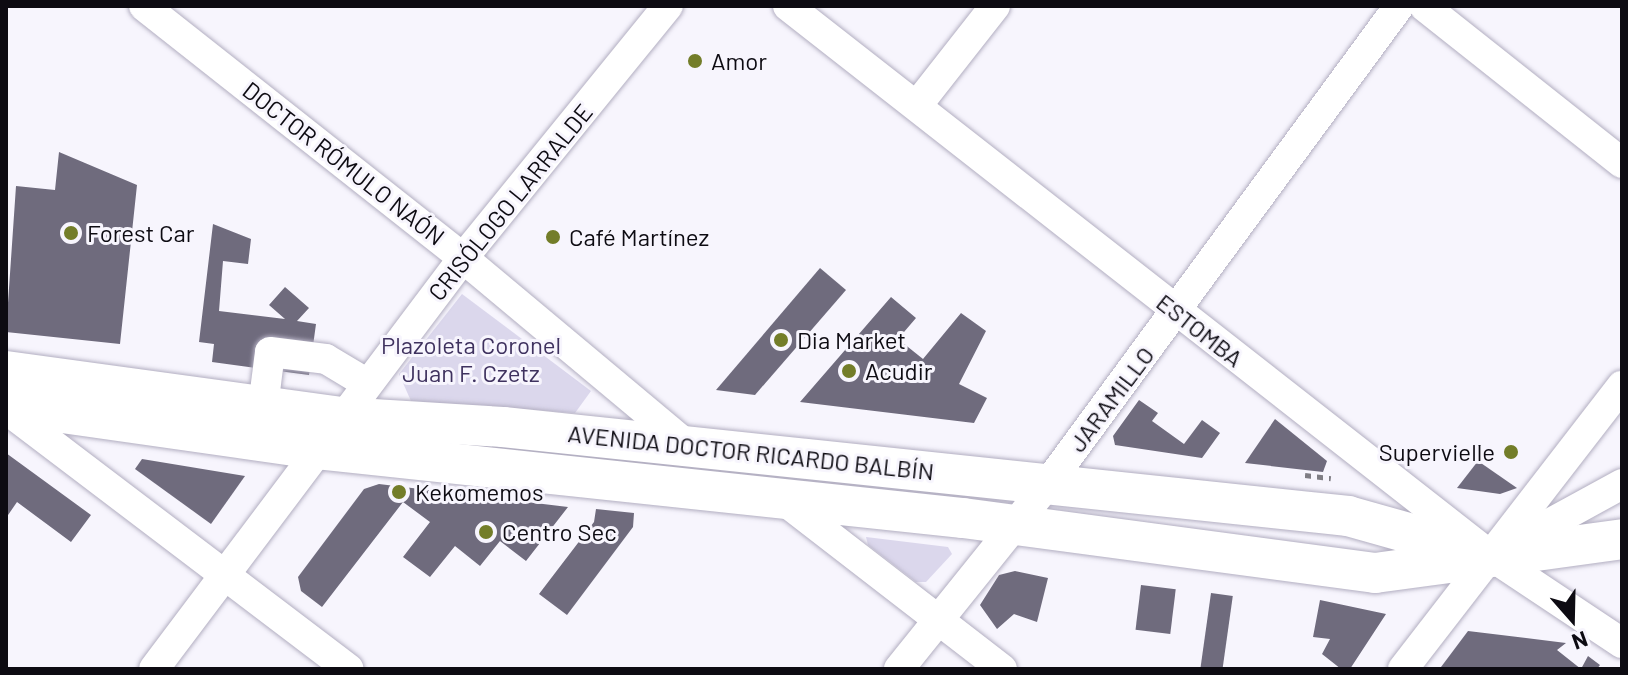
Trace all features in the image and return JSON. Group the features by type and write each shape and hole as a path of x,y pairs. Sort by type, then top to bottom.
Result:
{"main road":[{"name":"AVENIDA DOCTOR RICARDO BALBÍN","path":"6,371 340,417 503,427 1050,481 1348,516 1491,556"},
{"name":"AVENIDA DOCTOR RICARDO BALBÍN","path":"6,407 317,449 1015,525 1375,573 1491,556"},
{"path":"1491,556 1622,510"},
{"path":"1491,556 1622,539"}],"street":[{"name":"DOCTOR RÓMULO NAÓN","path":"144,6 463,258 689,447"},
{"name":"CRISÓLOGO LARRALDE","path":"154,669 366,383 463,258 668,6"},
{"name":"ESTOMBA","path":"788,6 919,103 1176,313 1491,556 1622,643"},
{"path":"919,103 995,6"},
{"name":"JARAMILLO","path":"899,669 1050,481 1399,6"},
{"path":"1424,6 1622,163"},
{"path":"263,407 270,352 326,359 366,383"},
{"path":"1403,669 1622,386"},
{"path":"6,407 348,669"},
{"name":"AVENIDA DOCTOR RICARDO BALBÍN","path":"1491,556 1622,484"},
{"path":"782,499 1002,669"},
{"name":"AVENIDA DOCTOR RICARDO BALBÍN","path":"1491,556 1622,560"}],"green space":[{"name":"Plazoleta Coronel Juan F. Czetz","path":"462,294 591,391 575,413 411,401 399,374"},
{"path":"866,537 948,547 952,554 926,582 916,582 868,545"}],"building":[{"name":"Forest Car","path":"59,152 137,185 120,344 6,332 16,186 55,190"},
{"path":"213,224 251,239 248,264 223,261 219,311 285,319 269,305 285,287 309,308 297,321 316,324 309,375 212,362 214,344 199,342"},
{"name":"Dia Market","path":"820,268 846,290 755,395 716,390"},
{"path":"891,297 916,318 898,339 923,359 961,313 986,331 959,384 987,398 974,423 800,402"},
{"path":"1139,400 1158,413 1152,421 1184,444 1202,420 1220,433 1202,458 1115,445 1113,436"},
{"path":"1275,419 1327,461 1323,472 1245,463"},
{"path":"6,453 91,515 71,542 17,502 6,518"},
{"path":"142,459 245,476 211,524 135,469"},
{"path":"1478,461 1517,488 1500,494 1457,488"},
{"path":"379,484 568,507 526,561 500,541 480,566 455,546 430,577 403,557 430,522 403,502 322,607 301,591 298,577 364,489"},
{"path":"596,509 634,513 633,527 567,615 539,594 594,522"},
{"path":"1015,571 1048,578 1037,622 1014,614 997,629 980,605 999,575"},
{"path":"1141,585 1176,589 1170,634 1136,630"},
{"path":"1211,593 1233,596 1223,669 1200,669"},
{"path":"1320,600 1386,614 1350,669 1341,669 1322,654 1330,639 1313,637"},
{"path":"1468,631 1566,643 1557,650 1581,669 1443,669 1441,667"},
{"path":"1588,656 1600,665 1597,669 1581,669"}],"place":[{"name":"Amor","path":"695,61"},
{"name":"Forest Car","path":"71,233"},
{"name":"Café Martínez","path":"553,237"},
{"name":"Dia Market","path":"781,340"},
{"name":"Acudir","path":"849,371"},
{"name":"Supervielle","path":"1511,452"},
{"name":"Kekomemos","path":"399,492"},
{"name":"Centro Sec","path":"486,532"}]}
